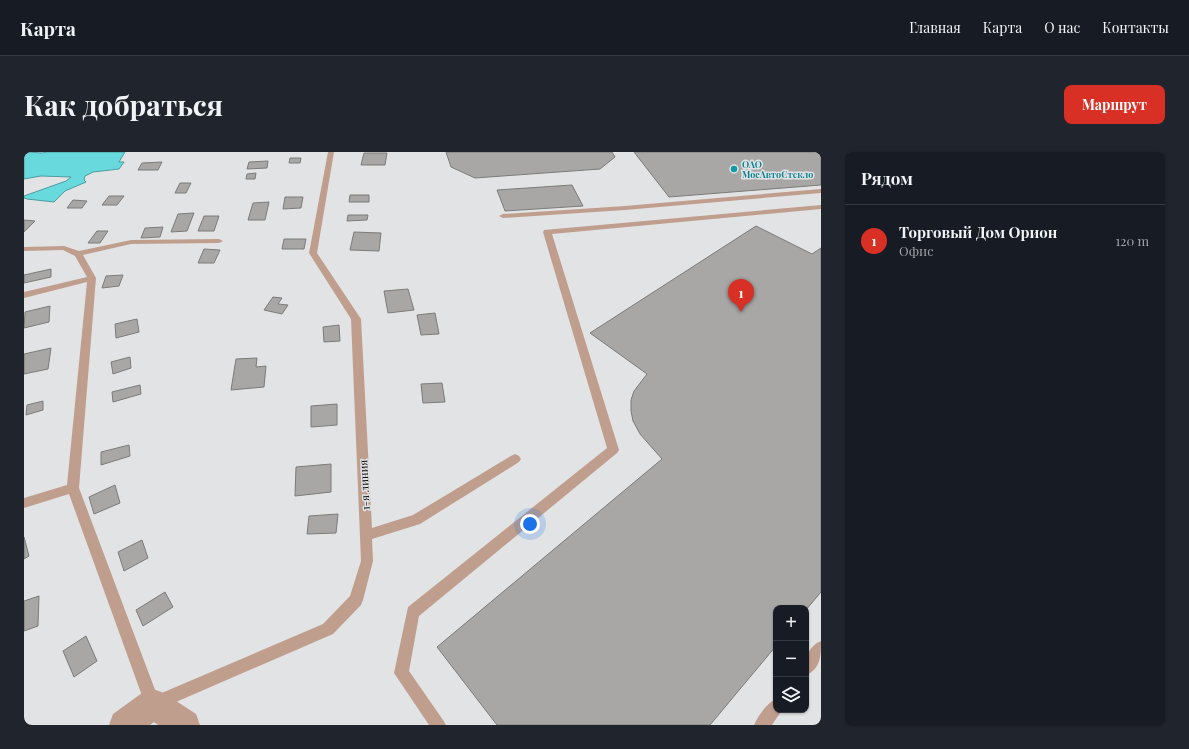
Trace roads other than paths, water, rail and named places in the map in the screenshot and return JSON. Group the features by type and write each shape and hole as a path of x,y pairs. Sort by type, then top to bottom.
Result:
{"street":[{"name":"1-я линия","path":"124,725 153,704"},
{"path":"153,704 185,725"}],"lane":[{"name":"1-я линия","path":"153,704 328,629 356,600 367,561 356,319 313,253 331,152"},
{"path":"504,216 632,208 821,191"},
{"path":"438,725 401,673 413,612 613,450 548,232 821,207"},
{"path":"24,249 64,248 78,254 131,242 219,240"},
{"path":"78,254 92,278 73,488 153,704"},
{"path":"24,295 92,278"},
{"path":"366,534 416,520 515,459"},
{"path":"24,503 73,488"},
{"path":"809,664 821,648"},
{"path":"762,725 773,711"}],"water":[{"path":"28,152 125,152 119,162 124,162 119,169 93,172 85,176 84,180 86,182 65,191 54,202 27,199 24,198 24,196 66,181 71,177 41,176 24,179 24,154"}],"place":[{"name":"ОАО МосАвтоСтекло","path":"734,169"},
{"name":"Торговый Дом Орион","path":"741,312"}]}
